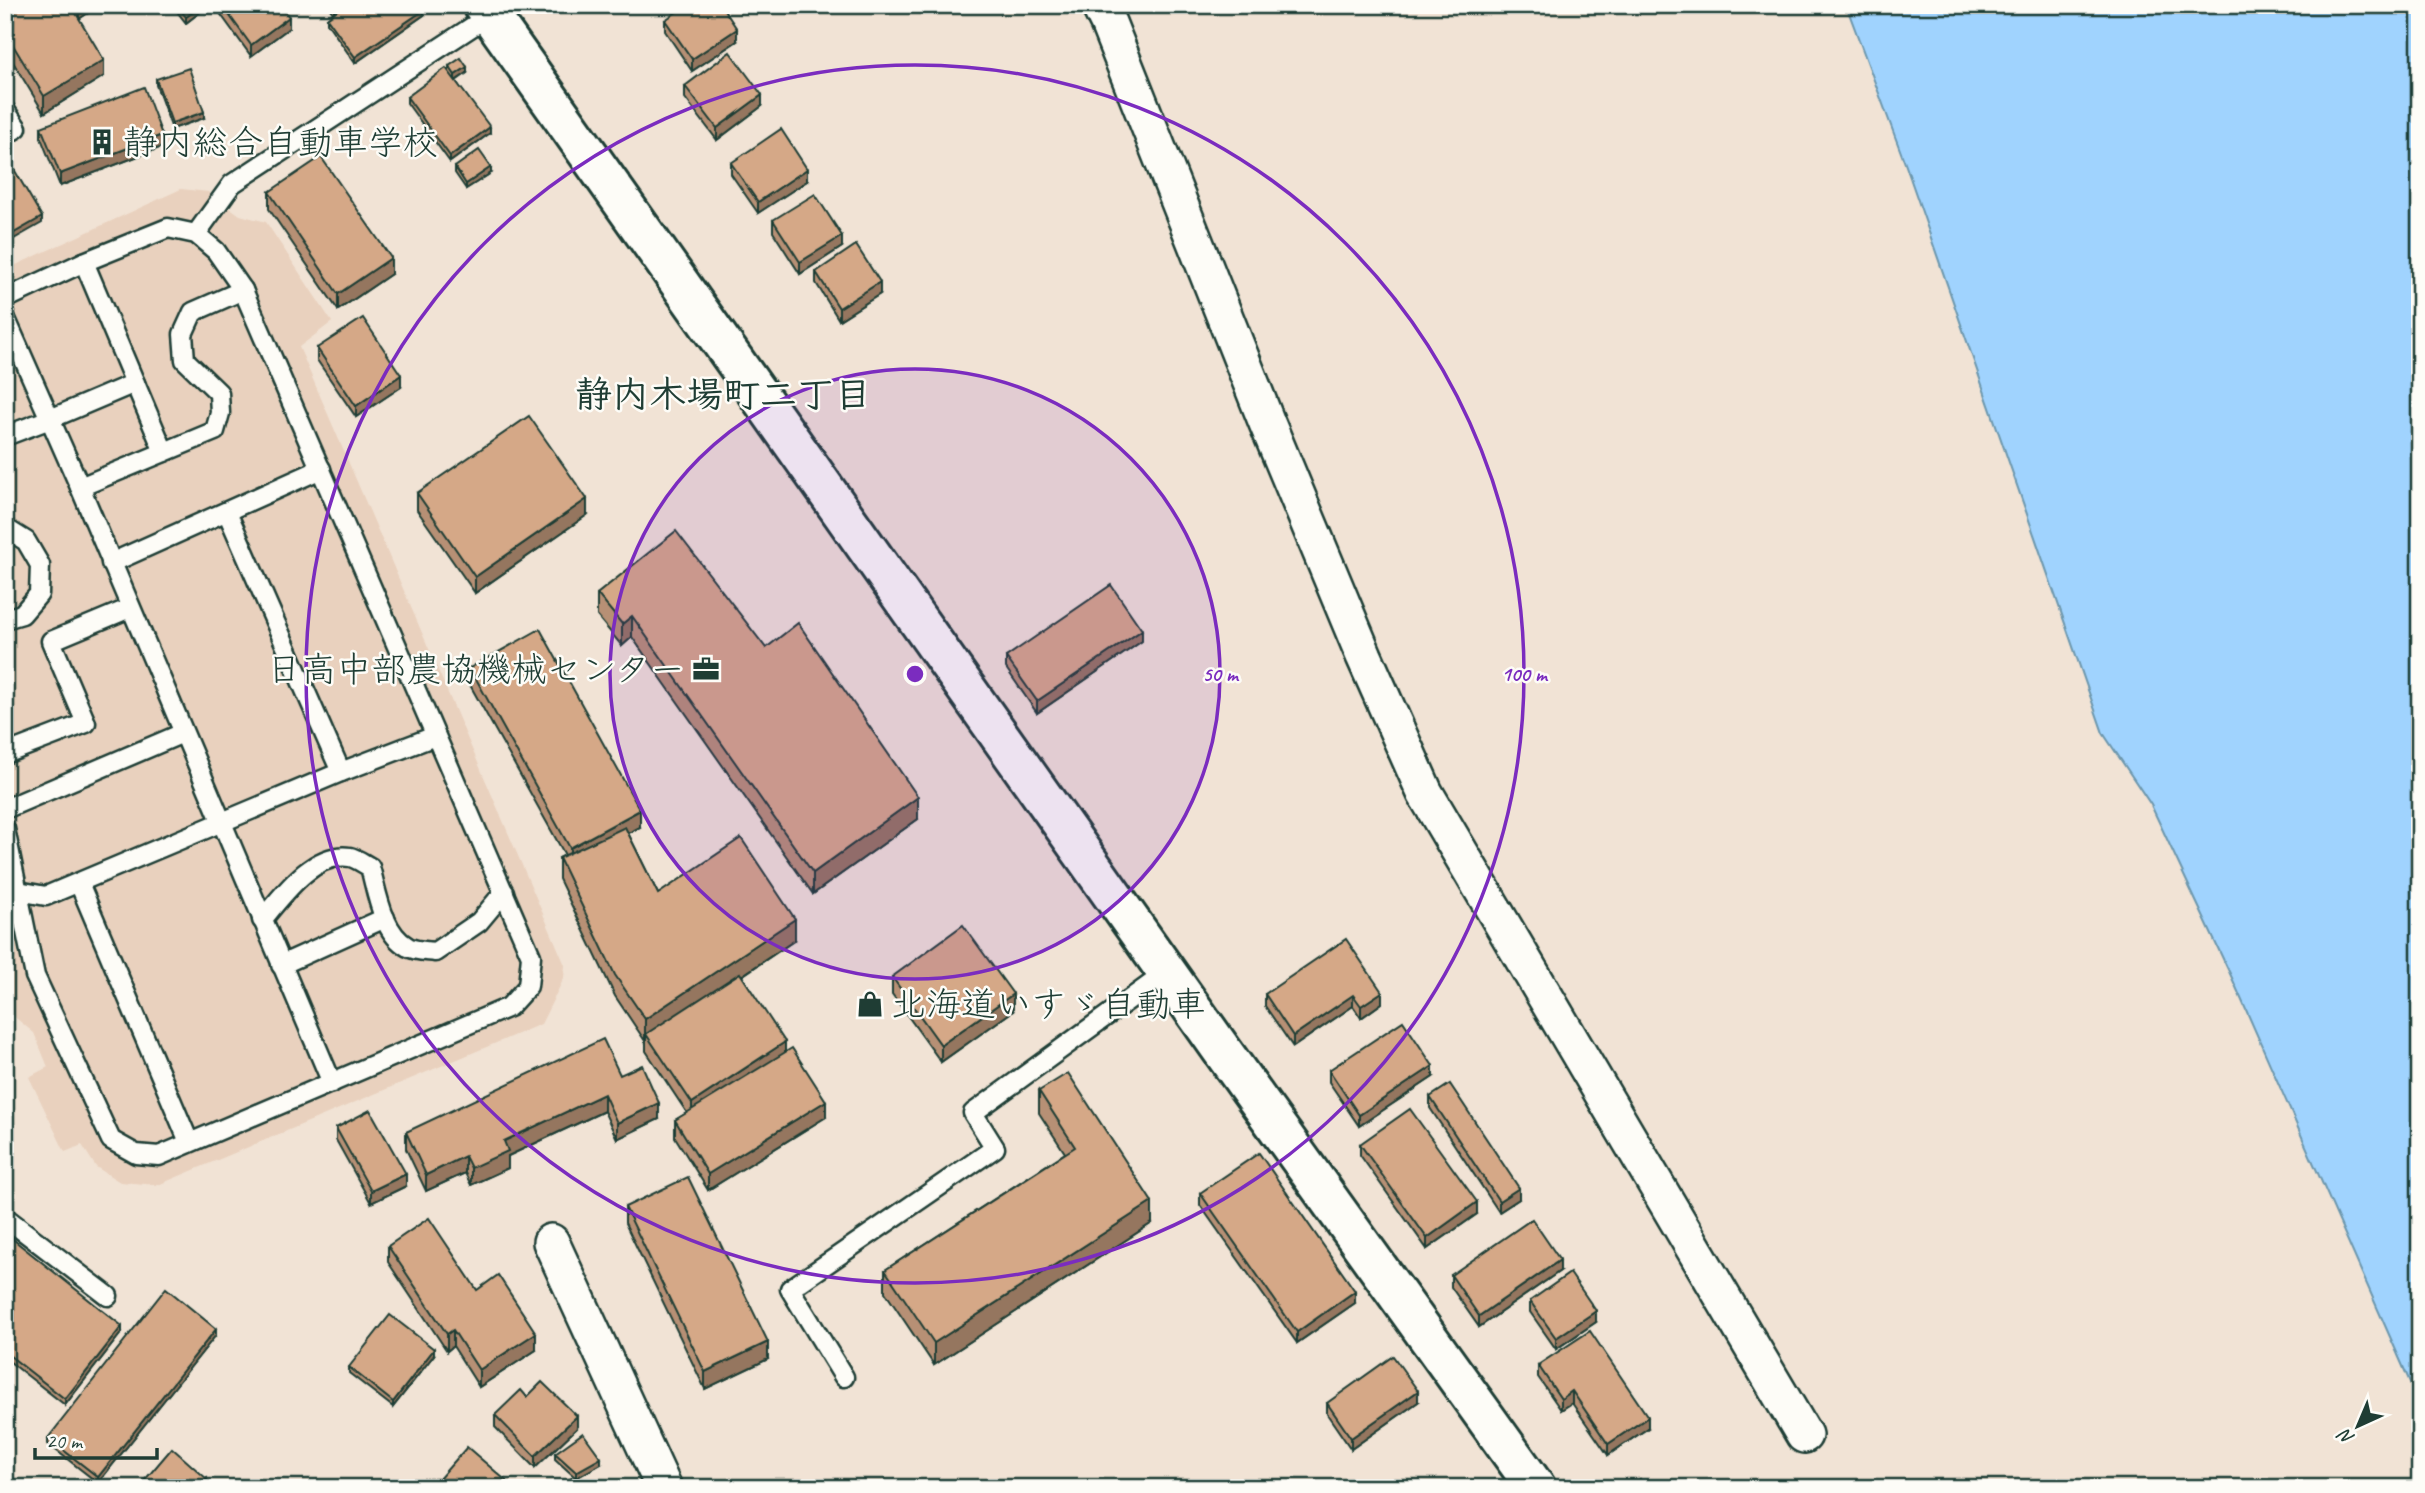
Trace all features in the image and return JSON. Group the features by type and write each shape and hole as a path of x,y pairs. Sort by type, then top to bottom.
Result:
{"street":[{"path":"1099,5 1267,423 1364,656 1425,793 1804,1435"},
{"path":"486,10 1536,1488"},
{"path":"551,1242 664,1488"}],"lane":[{"path":"196,234 232,184 486,10"},
{"path":"5,110 17,128 5,135"},
{"path":"5,299 84,262 168,228 196,234 216,251 243,290 504,892 531,956 528,986 509,1007 332,1083 159,1156 136,1154 111,1139 35,976 5,829"},
{"path":"84,262 164,452"},
{"path":"80,487 215,431 220,412 219,393 184,360 183,334 193,312 243,290"},
{"path":"5,317 80,487 332,1083"},
{"path":"5,436 135,383"},
{"path":"111,563 321,469"},
{"path":"226,512 341,772"},
{"path":"5,528 26,541 40,565 38,594 22,614 5,620"},
{"path":"5,754 86,723 51,641 130,608"},
{"path":"5,809 183,733"},
{"path":"18,891 46,896 341,772 435,736"},
{"path":"261,920 302,874 328,859 351,857 370,867 385,918 394,934 408,948 435,952 479,922 504,892"},
{"path":"79,883 189,1142"},
{"path":"281,965 385,918"},
{"path":"844,1377 790,1289 995,1148 973,1113 1167,972"},
{"path":"5,1217 108,1296"}],"shaded area":[{"path":"181,189 208,192 240,215 266,222 332,322 299,347 565,965 564,978 541,1024 158,1185 120,1182 96,1167 82,1145 65,1152 29,1077 48,1067 34,1033 5,1009 5,270"}],"water":[{"path":"1846,5 2420,5 2420,1405 2232,978 2151,805 2103,733 1906,166"}],"building":[{"path":"5,5 71,5 104,60 44,96 5,32"},
{"path":"177,5 202,5 186,17"},
{"path":"222,5 281,5 289,17 251,45"},
{"path":"344,5 421,5 424,10 355,57 327,18"},
{"path":"687,5 721,5 737,29 692,59 665,20"},
{"path":"730,52 762,95 717,128 685,86"},
{"path":"461,58 467,67 455,75 449,66"},
{"path":"189,68 204,112 172,123 156,79"},
{"path":"446,68 490,127 450,156 407,97"},
{"name":"静内総合自動車学校","path":"144,87 162,135 60,174 41,127"},
{"path":"781,129 807,169 758,202 731,163"},
{"path":"479,150 491,167 466,184 455,167"},
{"path":"321,157 391,258 338,294 269,192"},
{"path":"8,159 42,217 5,238 5,161"},
{"path":"815,194 842,236 800,262 773,220"},
{"path":"856,245 880,282 839,308 816,272"},
{"path":"363,318 401,375 356,406 317,348"},
{"path":"529,416 587,499 475,577 417,493"},
{"path":"676,531 766,648 798,623 918,797 813,873 632,616 622,624 597,594"},
{"path":"1111,585 1142,630 1037,701 1006,657"},
{"path":"540,629 640,810 570,848 470,668"},
{"path":"625,827 658,894 741,838 795,919 645,1019 615,975 559,858"},
{"path":"963,925 1013,994 941,1045 892,977"},
{"path":"1346,939 1382,992 1361,1006 1353,995 1293,1036 1265,994"},
{"path":"740,973 785,1042 692,1103 646,1034"},
{"path":"1403,1021 1433,1066 1359,1115 1329,1070"},
{"path":"603,1039 620,1075 642,1065 659,1103 617,1123 604,1094 504,1141 508,1151 471,1168 465,1156 426,1175 406,1132"},
{"path":"792,1048 826,1101 708,1174 675,1120"},
{"path":"1068,1073 1152,1202 934,1343 885,1270 1075,1147 1039,1091"},
{"path":"1450,1084 1519,1188 1499,1201 1430,1097"},
{"path":"1410,1109 1477,1202 1427,1238 1360,1144"},
{"path":"370,1110 406,1174 371,1191 336,1128"},
{"path":"1259,1153 1355,1291 1297,1332 1200,1193"},
{"path":"688,1177 768,1342 705,1372 625,1207"},
{"path":"429,1218 477,1290 498,1275 536,1333 479,1370 453,1330 447,1334 388,1246"},
{"path":"1532,1219 1560,1260 1479,1316 1451,1275"},
{"path":"5,1233 122,1326 65,1399 5,1352"},
{"path":"1570,1273 1596,1311 1556,1338 1530,1301"},
{"path":"166,1288 216,1329 98,1477 48,1438"},
{"path":"390,1315 434,1349 393,1402 349,1367"},
{"path":"1590,1331 1648,1417 1608,1444 1572,1391 1561,1399 1538,1365"},
{"path":"1393,1356 1418,1391 1351,1438 1327,1403"},
{"path":"542,1382 577,1416 535,1456 495,1415 521,1390 527,1397"},
{"path":"583,1433 601,1458 576,1472 555,1453"},
{"path":"467,1447 511,1485 509,1488 431,1488"},
{"path":"172,1448 207,1479 199,1488 138,1488"},
{"path":"572,1478 577,1488 554,1488"},
{"path":"1640,1479 1647,1488 1628,1488"}],"place":[{"name":"静内総合自動車学校","path":"102,142"},
{"name":"日高中部農協機械センター","path":"706,669"},
{"name":"北海道いすゞ自動車","path":"870,1004"}],"district":[{"name":"静内木場町二丁目","path":"723,394"}]}
